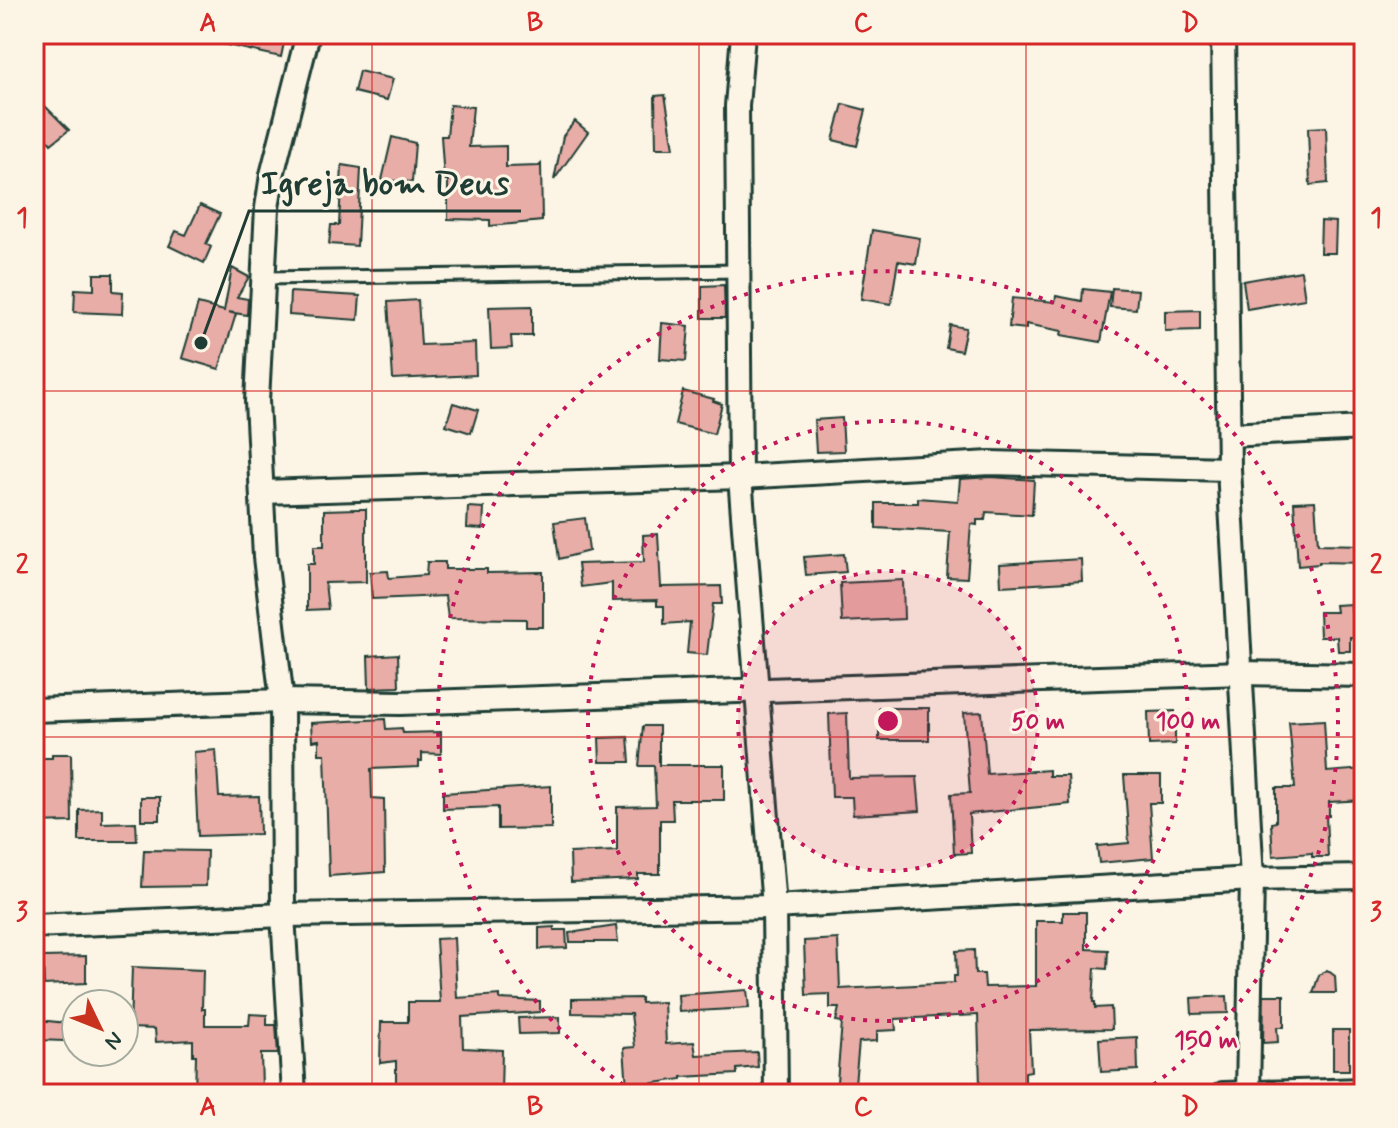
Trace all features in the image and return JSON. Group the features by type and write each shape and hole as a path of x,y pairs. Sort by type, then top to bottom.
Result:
{"street":[{"path":"294,1094 283,915 282,701 265,557 257,401 267,208 272,175 308,34"},
{"path":"743,34 737,106 740,477 774,907 776,1094"},
{"path":"1223,34 1229,469 1252,879 1248,1093"},
{"path":"1229,435 1364,428"},
{"path":"262,492 740,477 991,463 1229,469"},
{"path":"34,710 282,701 400,703 1241,673 1364,675"},
{"path":"34,926 283,915 774,907 1252,879 1364,877"},
{"path":"1223,1094 1364,1090"}],"lane":[{"path":"265,278 739,271"}],"building":[{"path":"210,34 268,34 285,38 281,57 209,41"},
{"path":"359,71 393,79 387,100 354,92"},
{"path":"34,95 69,130 51,144 34,123"},
{"path":"665,95 674,148 656,148 655,96"},
{"path":"843,104 866,110 857,146 833,140"},
{"path":"450,105 473,107 469,147 506,146 506,167 541,164 542,221 490,226 490,220 448,219 448,180 444,180 441,136 447,136"},
{"path":"575,121 588,132 554,180 563,136"},
{"path":"1326,127 1328,183 1310,185 1308,128"},
{"path":"392,137 415,143 412,182 382,180"},
{"path":"342,165 361,168 357,246 329,244 331,225 339,225"},
{"path":"200,205 220,214 206,244 211,247 204,263 169,246 176,231 186,235"},
{"path":"1321,221 1336,222 1335,253 1320,253"},
{"path":"872,230 920,238 916,264 898,261 891,304 861,299"},
{"path":"232,268 249,277 237,297 248,299 247,315 228,312 236,314 219,369 182,358 198,304 224,311"},
{"path":"1301,271 1305,299 1247,309 1243,281"},
{"path":"94,274 113,274 113,291 123,292 122,314 74,312 75,289 94,290"},
{"path":"724,285 725,318 702,318 702,286"},
{"path":"1112,288 1138,290 1136,309 1110,307"},
{"path":"1083,289 1110,292 1101,342 1061,335 1062,331 1026,324 1026,329 1009,327 1012,298 1055,302 1056,296 1082,301"},
{"path":"290,292 360,296 358,320 289,315"},
{"path":"418,300 421,345 475,343 476,375 393,379 388,302"},
{"path":"532,306 532,336 511,336 512,348 491,349 489,307"},
{"path":"1200,310 1200,330 1165,331 1165,311"},
{"path":"662,323 689,326 686,361 660,359"},
{"path":"950,325 966,328 961,351 946,348"},
{"path":"683,391 722,404 714,434 675,424"},
{"path":"453,403 478,410 471,433 446,425"},
{"path":"842,418 844,451 816,452 814,420"},
{"path":"991,477 1034,480 1032,515 986,512 985,520 977,520 977,525 971,524 967,578 947,577 950,532 876,528 876,503 918,503 918,498 958,501 960,479"},
{"path":"1315,501 1318,544 1364,545 1364,563 1319,562 1298,566 1294,502"},
{"path":"468,507 484,508 483,529 467,528"},
{"path":"366,509 366,582 325,583 328,609 307,610 307,564 314,564 314,546 324,546 324,510"},
{"path":"585,518 589,551 559,559 554,522"},
{"path":"658,534 661,587 721,586 722,604 713,604 707,655 687,653 690,622 664,624 664,606 657,606 657,600 612,601 612,583 581,587 578,564 644,562 643,535"},
{"path":"844,554 846,572 806,575 804,557"},
{"path":"1081,559 1082,581 1001,586 1000,564"},
{"path":"427,562 445,562 445,569 487,569 487,573 543,572 543,627 526,627 526,619 448,618 445,596 372,599 370,572 388,571 389,578 426,575"},
{"path":"903,580 904,619 842,622 840,583"},
{"path":"1351,604 1351,611 1364,611 1364,637 1350,637 1350,651 1338,651 1337,637 1320,637 1319,612 1336,612 1335,605"},
{"path":"398,654 399,687 369,688 368,656"},
{"path":"879,708 929,708 929,740 879,740"},
{"path":"1175,711 1175,744 1149,745 1148,712"},
{"path":"982,712 987,774 1049,770 1049,776 1068,776 1070,804 969,814 971,853 954,854 951,794 970,793 964,713"},
{"path":"847,713 849,778 917,777 920,811 853,815 852,797 832,797 829,714"},
{"path":"385,719 386,729 402,728 403,733 441,732 441,754 422,753 419,767 371,769 372,798 384,799 385,872 329,876 325,754 319,754 319,740 312,741 311,723"},
{"path":"1324,720 1327,772 1364,769 1364,800 1329,802 1329,816 1326,816 1328,857 1312,857 1312,853 1273,856 1271,823 1276,822 1276,788 1295,788 1289,722"},
{"path":"643,726 659,726 659,765 724,765 724,800 672,800 673,820 660,820 660,874 638,874 638,879 571,882 570,853 617,851 617,807 656,806 654,766 639,766"},
{"path":"628,737 630,762 600,762 599,738"},
{"path":"216,750 219,797 259,796 260,834 198,836 194,752"},
{"path":"52,754 71,754 72,822 34,823 34,767 39,767 38,758 52,758"},
{"path":"1124,775 1161,775 1161,803 1149,803 1153,858 1099,863 1097,846 1129,843"},
{"path":"551,786 551,828 498,829 498,807 443,809 443,793"},
{"path":"141,797 160,797 160,820 141,820"},
{"path":"102,809 102,823 136,822 137,841 79,841 79,810"},
{"path":"144,850 207,851 206,886 142,887"},
{"path":"1063,912 1086,912 1086,949 1108,950 1107,969 1095,968 1093,1002 1095,1008 1111,1007 1112,1029 1029,1030 1031,1071 1025,1072 1025,1085 980,1087 978,1015 895,1019 896,1030 877,1031 877,1041 859,1042 854,1094 836,1094 842,1022 836,1021 839,1008 830,1008 830,994 806,995 804,941 838,939 840,989 954,983 954,976 957,976 956,951 974,950 975,974 984,974 985,987 1036,986 1036,921 1063,921"},
{"path":"616,926 618,942 570,942 569,933"},
{"path":"554,927 554,930 566,930 567,948 539,949 539,928"},
{"path":"454,938 457,998 500,995 500,999 540,1001 540,1012 462,1017 463,1048 502,1050 501,1093 396,1093 396,1061 380,1063 381,1022 408,1022 408,1002 440,1002 436,939"},
{"path":"86,956 86,983 44,985 43,957"},
{"path":"132,967 203,970 202,1009 205,1009 205,1025 249,1025 250,1014 267,1015 267,1025 276,1025 278,1054 261,1054 262,1088 254,1088 255,1094 195,1094 196,1055 193,1055 193,1040 156,1042 155,1029 140,1028 140,988 131,988"},
{"path":"1327,970 1335,976 1336,993 1313,993 1319,975"},
{"path":"747,990 749,1008 679,1012 678,995"},
{"path":"1264,995 1284,995 1284,1027 1277,1027 1278,1042 1263,1043"},
{"path":"1227,996 1228,1013 1192,1014 1191,998"},
{"path":"641,998 641,1003 664,1002 666,1044 694,1042 696,1055 757,1052 758,1067 737,1069 737,1074 682,1077 627,1087 624,1048 635,1047 631,1014 572,1013 572,999"},
{"path":"560,1017 560,1033 519,1034 518,1018"},
{"path":"39,1020 60,1022 60,1041 37,1040"},
{"path":"1333,1030 1349,1030 1349,1070 1333,1070"},
{"path":"1137,1037 1138,1070 1101,1072 1099,1039"}],"place":[{"name":"Igreja bom Deus","path":"201,343"}]}
